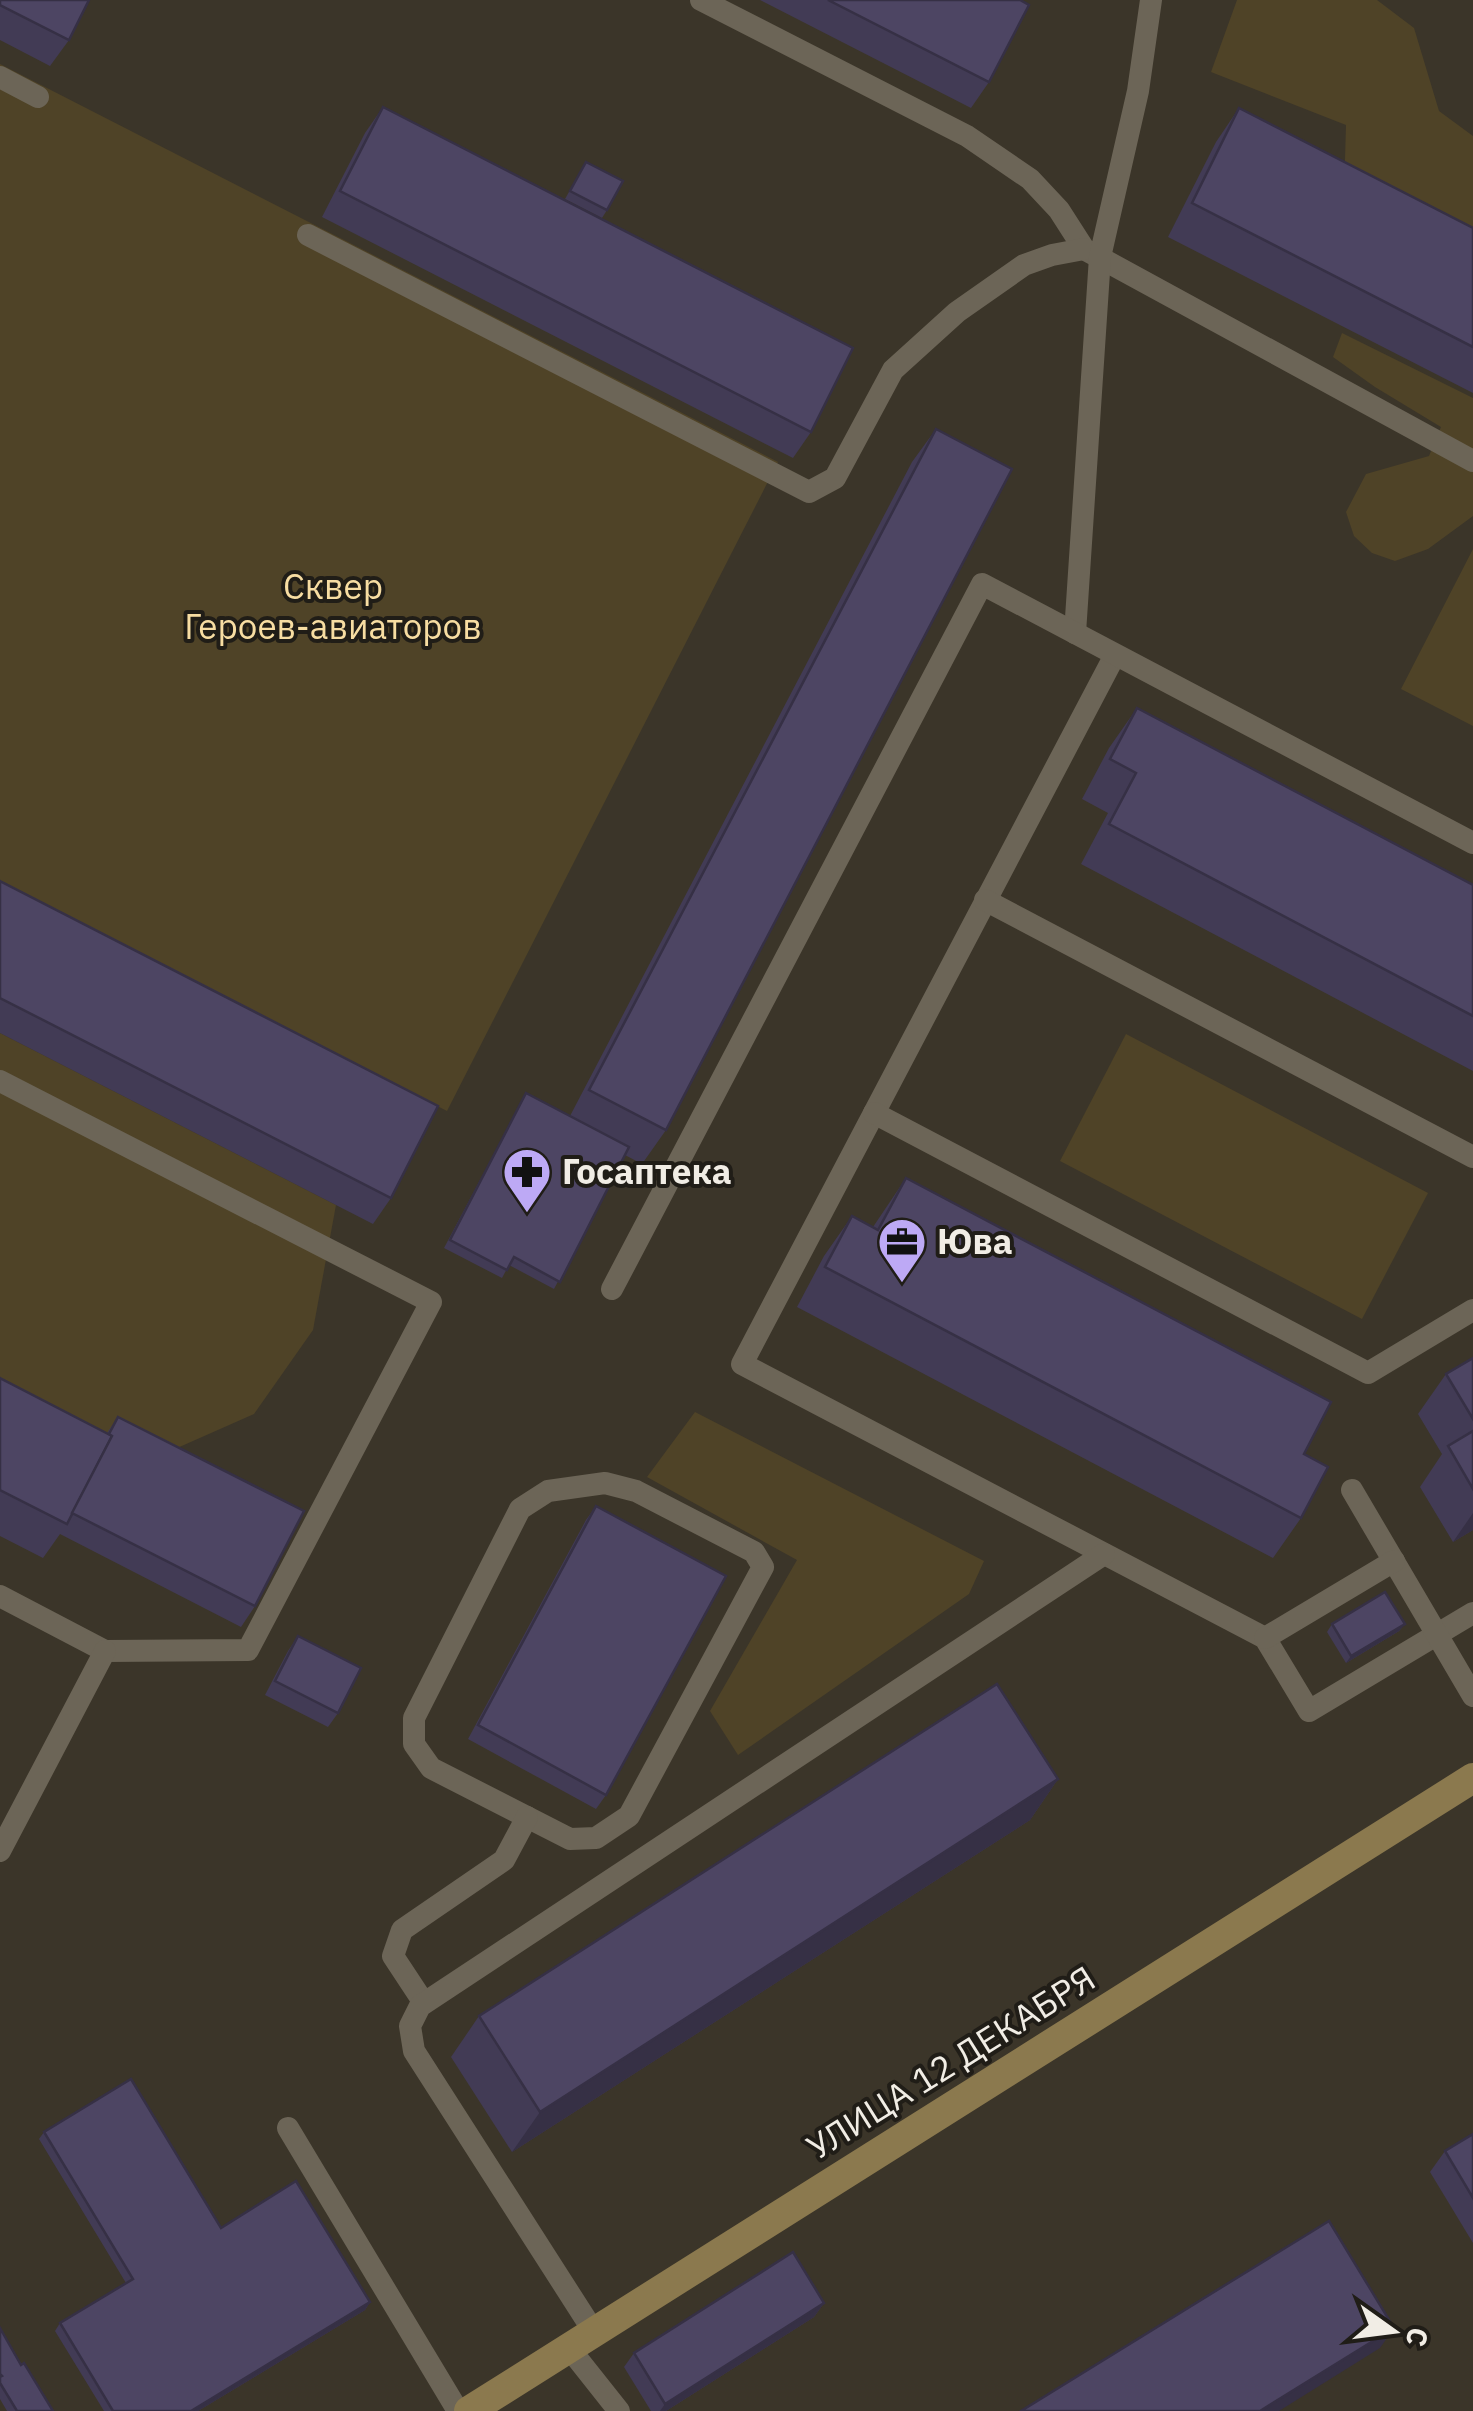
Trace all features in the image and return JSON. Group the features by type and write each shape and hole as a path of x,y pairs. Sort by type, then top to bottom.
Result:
{"main road":[{"name":"УЛИЦА 12 ДЕКАБРЯ","path":"470,2411 1473,1778"}],"lane":[{"path":"701,0 967,136 1030,179 1092,253 1473,461"},
{"path":"1075,634 1092,253 1138,91 1151,0"},
{"path":"0,77 38,97"},
{"path":"308,236 809,492 834,478 893,370 958,312 1024,265 1052,255 1092,253"},
{"path":"612,1289 982,584 1473,843"},
{"path":"1114,654 742,1364 1265,1638 1309,1711 1473,1612"},
{"path":"985,900 1473,1157"},
{"path":"0,1081 431,1302 248,1650 105,1652 0,1596"},
{"path":"874,1113 1368,1374 1473,1310"},
{"path":"605,1483 636,1491 754,1552 763,1567 629,1816 596,1838 570,1839 527,1817 432,1768 414,1744 414,1718 520,1509 548,1491 605,1483"},
{"path":"1352,1490 1473,1696"},
{"path":"619,2411 414,2051 410,2026 420,2006 1104,1554"},
{"path":"1265,1638 1394,1561"},
{"path":"0,1851 105,1652"},
{"path":"424,2003 392,1956 402,1930 504,1860 527,1817"},
{"path":"288,2128 458,2411"}],"green space":[{"path":"1237,0 1377,0 1414,28 1439,111 1473,136 1473,259 1344,194 1346,125 1211,72"},
{"name":"Сквер Героев-авиаторов","path":"0,64 778,462 447,1111 0,883"},
{"path":"1342,333 1473,398 1473,516 1428,549 1395,561 1372,553 1354,536 1346,512 1366,474 1429,456 1441,427 1333,357"},
{"path":"1473,549 1473,726 1401,689"},
{"path":"0,1033 336,1205 313,1330 254,1414 150,1460 0,1424"},
{"path":"1126,1034 1428,1193 1362,1319 1060,1161"},
{"path":"695,1412 984,1561 969,1594 738,1755 710,1711 797,1560 647,1477"}],"building":[{"path":"0,0 89,0 69,40 0,5"},
{"path":"828,0 1020,0 1029,5 989,82"},
{"path":"383,107 853,348 811,432 340,191"},
{"path":"1239,108 1473,228 1473,347 1192,203"},
{"path":"586,162 623,181 607,210 570,191"},
{"path":"936,429 1012,469 666,1130 589,1090"},
{"path":"1137,708 1473,885 1473,1016 1109,824 1136,773 1110,759"},
{"path":"0,881 438,1106 391,1198 0,998"},
{"path":"526,1093 629,1147 560,1282 514,1257 507,1270 450,1240"},
{"path":"906,1178 1331,1402 1304,1454 1328,1467 1301,1518 825,1267 852,1216 878,1230"},
{"path":"1473,1358 1473,1419 1446,1374"},
{"path":"0,1378 112,1436 67,1524 0,1490"},
{"path":"118,1417 304,1511 255,1606 72,1513"},
{"path":"1473,1431 1473,1489 1448,1446"},
{"path":"596,1506 726,1576 606,1795 478,1725"},
{"path":"1385,1592 1405,1624 1351,1656 1332,1624"},
{"path":"298,1636 361,1668 338,1713 275,1681"},
{"path":"997,1684 1058,1779 540,2112 479,2016"},
{"path":"131,2079 221,2228 296,2181 370,2302 191,2411 113,2411 60,2323 133,2279 44,2132"},
{"path":"1473,2134 1473,2198 1445,2151"},
{"path":"1329,2221 1394,2328 1260,2411 1021,2411"},
{"path":"793,2252 824,2303 665,2404 634,2353"},
{"path":"0,2328 53,2411 17,2411 0,2383"}],"place":[{"name":"Госаптека","path":"527,1214"},
{"name":"Юва","path":"902,1284"}]}
